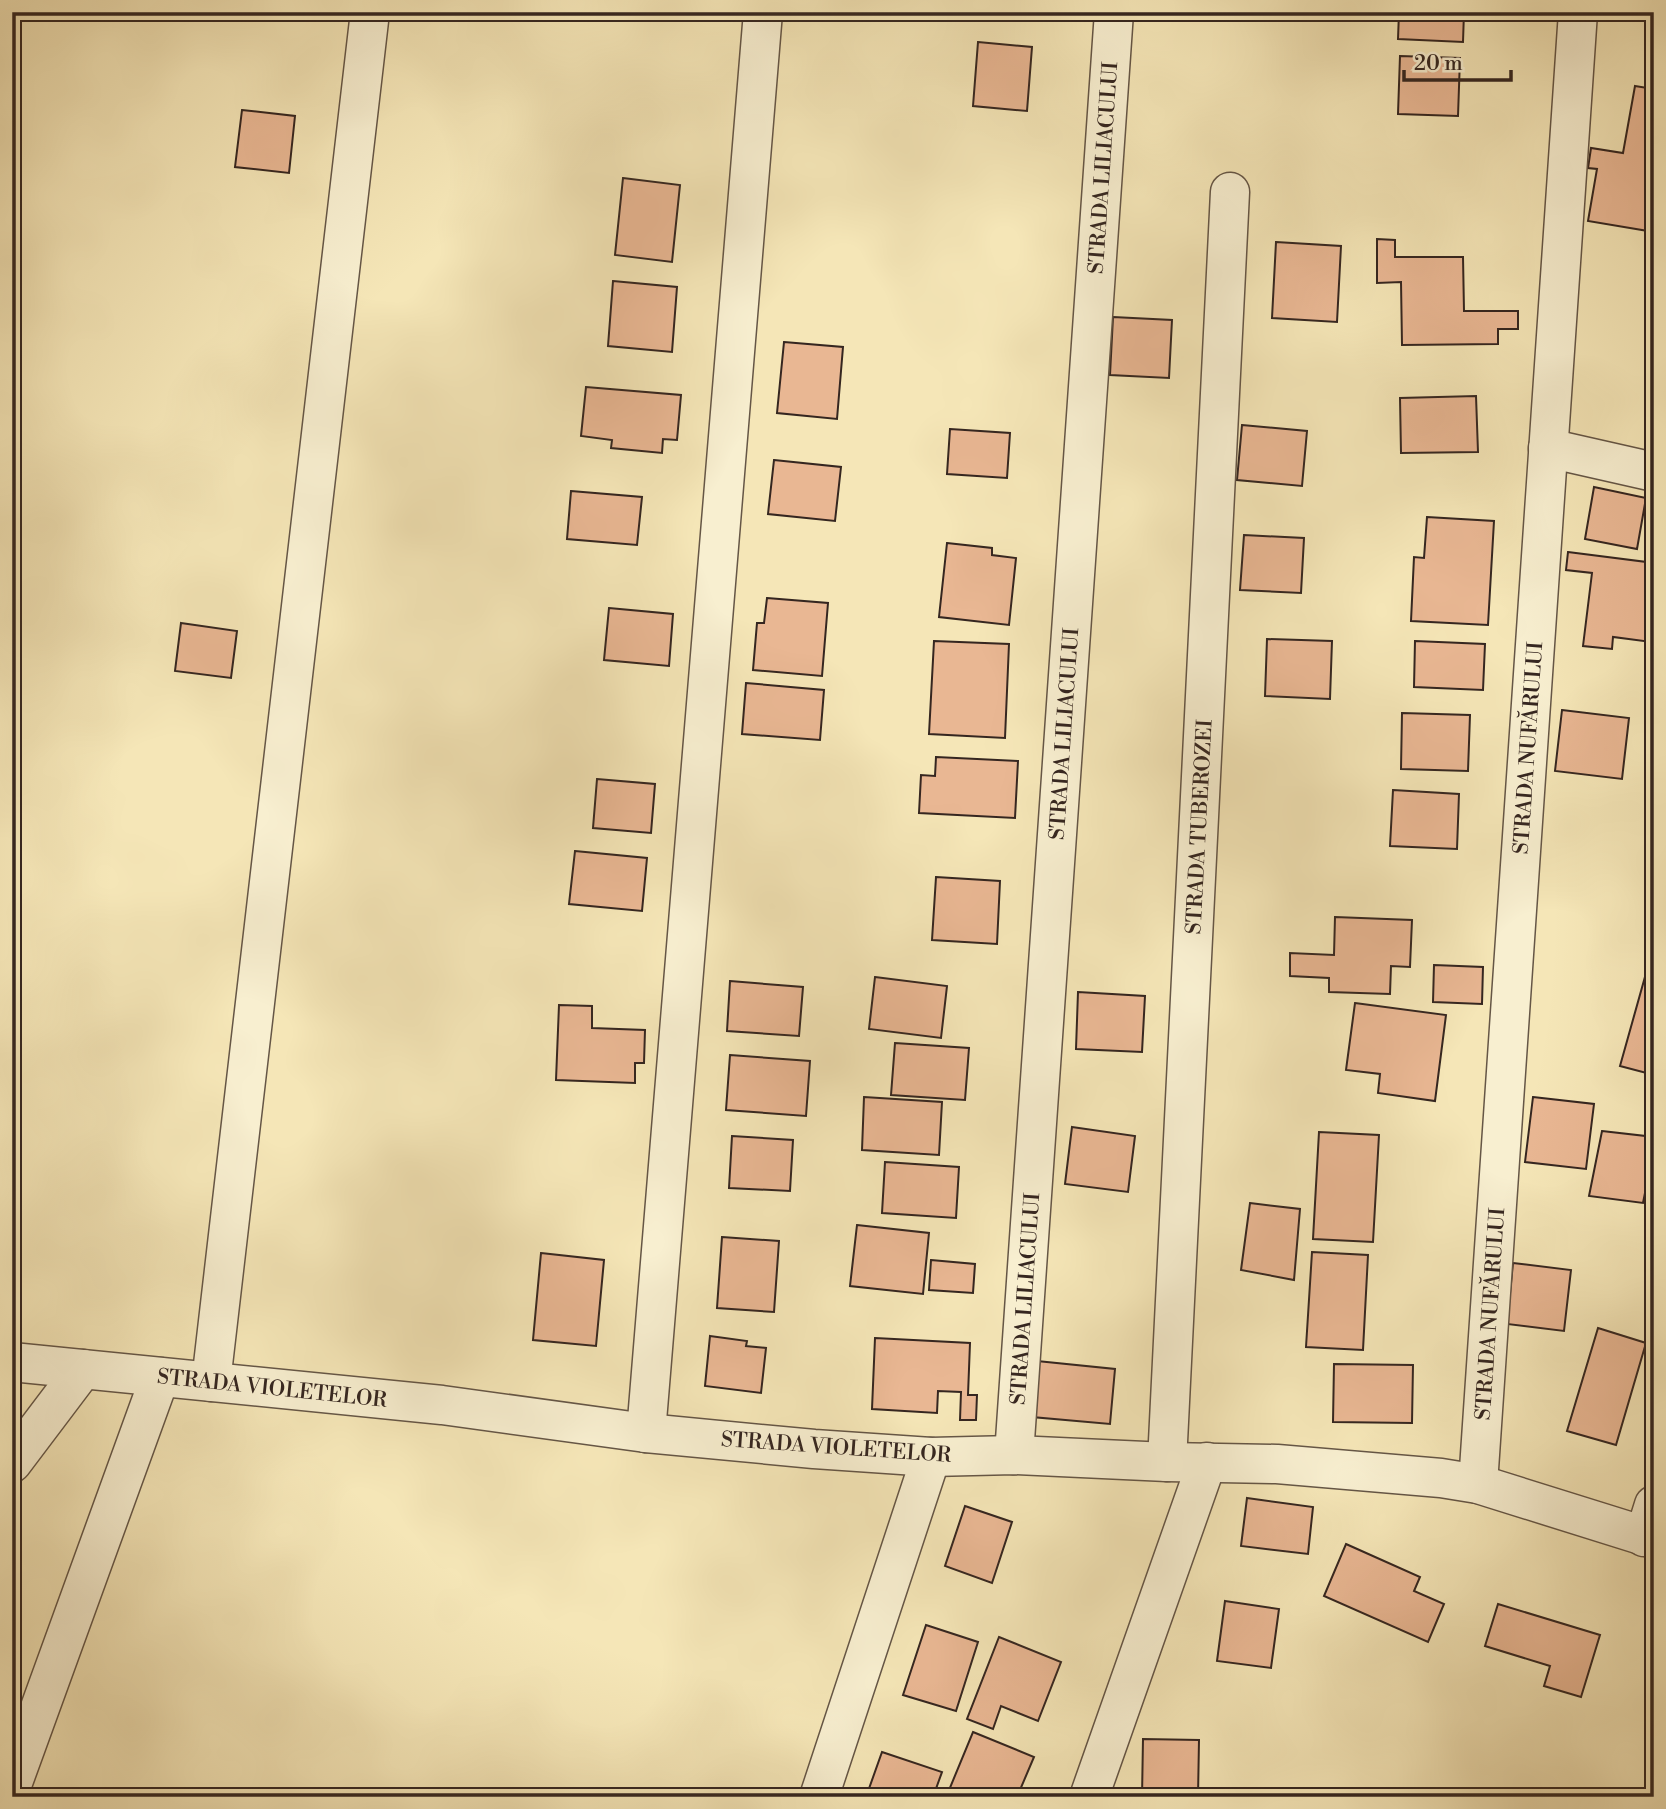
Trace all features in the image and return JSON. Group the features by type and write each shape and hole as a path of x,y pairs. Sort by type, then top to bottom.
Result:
{"street":[{"path":"211,1382 370,12"},
{"path":"646,1433 763,12"},
{"name":"STRADA LILIACULUI","path":"1014,1455 1114,12"},
{"name":"STRADA NUFĂRULUI","path":"1478,1485 1578,12"},
{"name":"STRADA TUBEROZEI","path":"1167,1462 1230,192"},
{"path":"1548,448 1654,472"},
{"name":"STRADA VIOLETELOR","path":"12,1362 442,1405 646,1433 814,1449 931,1457 1014,1455 1277,1464 1441,1478 1650,1527"},
{"path":"12,1463 83,1369"},
{"path":"12,1785 160,1377"},
{"path":"819,1797 931,1457"},
{"path":"1089,1797 1207,1462"}],"building":[{"path":"1399,12 1464,12 1463,42 1398,39"},
{"path":"978,42 1032,47 1027,111 973,106"},
{"path":"1400,56 1460,58 1458,116 1398,114"},
{"path":"1635,86 1654,89 1654,232 1588,221 1597,169 1588,168 1591,148 1623,153"},
{"path":"242,110 295,116 289,173 235,167"},
{"path":"623,178 680,185 672,262 615,255"},
{"path":"1377,239 1395,240 1395,257 1463,257 1464,311 1518,311 1518,329 1498,329 1498,344 1402,345 1401,282 1377,283"},
{"path":"1276,242 1341,246 1337,322 1272,318"},
{"path":"613,281 677,287 672,352 608,346"},
{"path":"1113,317 1172,320 1169,378 1110,375"},
{"path":"784,342 843,347 837,419 777,413"},
{"path":"586,387 681,395 677,440 663,439 662,453 611,448 612,440 581,436"},
{"path":"1476,396 1478,452 1401,453 1400,398"},
{"path":"1242,425 1307,431 1302,486 1237,480"},
{"path":"950,429 1010,433 1007,478 947,474"},
{"path":"774,460 841,467 835,521 768,514"},
{"path":"1594,487 1646,498 1637,549 1585,539"},
{"path":"571,491 642,497 637,545 567,539"},
{"path":"1427,517 1494,521 1488,625 1411,621 1414,557 1424,558"},
{"path":"1244,535 1304,538 1301,593 1240,590"},
{"path":"947,543 992,548 992,555 1016,558 1009,625 939,617"},
{"path":"1568,552 1654,563 1654,623 1651,642 1613,637 1612,649 1583,646 1592,573 1566,570"},
{"path":"767,598 828,603 822,676 753,670 757,623 764,623"},
{"path":"609,608 673,614 669,666 604,660"},
{"path":"181,623 237,631 231,678 175,671"},
{"path":"1267,639 1332,641 1330,699 1265,696"},
{"path":"934,641 1009,644 1005,738 929,734"},
{"path":"1415,641 1485,644 1483,690 1414,687"},
{"path":"746,683 824,690 820,740 742,734"},
{"path":"1562,710 1629,718 1622,779 1555,771"},
{"path":"1402,713 1470,715 1468,771 1401,769"},
{"path":"936,757 1018,761 1015,818 919,813 921,775 935,776"},
{"path":"597,779 655,784 651,833 593,828"},
{"path":"1393,790 1459,794 1457,849 1390,846"},
{"path":"575,851 647,858 642,911 569,904"},
{"path":"936,877 1000,881 997,944 932,940"},
{"path":"1335,917 1412,920 1410,967 1391,966 1390,994 1329,992 1329,978 1290,976 1290,953 1334,955"},
{"path":"1650,959 1654,960 1654,1075 1620,1066"},
{"path":"1434,965 1483,967 1482,1004 1433,1002"},
{"path":"875,977 947,986 941,1038 869,1029"},
{"path":"730,981 803,987 799,1036 727,1031"},
{"path":"1078,992 1145,996 1142,1052 1076,1049"},
{"path":"1355,1003 1446,1015 1435,1101 1378,1093 1380,1074 1346,1070"},
{"path":"559,1005 592,1006 592,1028 645,1030 644,1063 635,1063 635,1083 556,1080"},
{"path":"895,1043 969,1048 965,1100 891,1095"},
{"path":"730,1055 810,1061 806,1116 726,1110"},
{"path":"864,1097 942,1102 939,1155 862,1150"},
{"path":"1533,1097 1594,1104 1586,1169 1525,1162"},
{"path":"1072,1127 1135,1136 1128,1192 1065,1184"},
{"path":"1602,1131 1654,1137 1643,1203 1589,1196"},
{"path":"1319,1132 1379,1135 1373,1242 1313,1239"},
{"path":"732,1136 793,1140 790,1191 729,1188"},
{"path":"885,1162 959,1167 956,1218 882,1213"},
{"path":"1250,1203 1300,1209 1294,1280 1241,1270"},
{"path":"857,1225 929,1233 923,1294 850,1286"},
{"path":"722,1237 779,1241 774,1312 717,1308"},
{"path":"1312,1252 1368,1255 1363,1350 1306,1347"},
{"path":"541,1253 604,1260 596,1346 533,1340"},
{"path":"931,1260 975,1264 973,1293 929,1290"},
{"path":"1513,1263 1571,1270 1564,1331 1507,1324"},
{"path":"1598,1328 1646,1343 1616,1445 1567,1431"},
{"path":"710,1336 747,1341 746,1346 766,1348 761,1393 705,1386"},
{"path":"875,1338 970,1343 968,1395 977,1395 976,1420 960,1420 961,1392 938,1391 937,1413 872,1409"},
{"path":"1037,1361 1115,1369 1110,1424 1032,1417"},
{"path":"1334,1364 1413,1365 1412,1423 1333,1422"},
{"path":"1247,1498 1313,1507 1308,1554 1241,1546"},
{"path":"965,1506 1012,1522 992,1583 945,1566"},
{"path":"1346,1544 1420,1577 1414,1591 1444,1604 1428,1642 1324,1596"},
{"path":"1225,1601 1279,1609 1271,1668 1217,1661"},
{"path":"1498,1604 1600,1635 1581,1697 1544,1686 1550,1666 1485,1646"},
{"path":"926,1625 978,1642 956,1711 903,1695"},
{"path":"999,1637 1061,1662 1038,1721 1001,1706 993,1729 967,1719"},
{"path":"973,1732 1034,1757 1017,1797 947,1795"},
{"path":"1143,1739 1199,1740 1198,1797 1142,1797"},
{"path":"882,1752 942,1772 933,1797 866,1797"}]}
